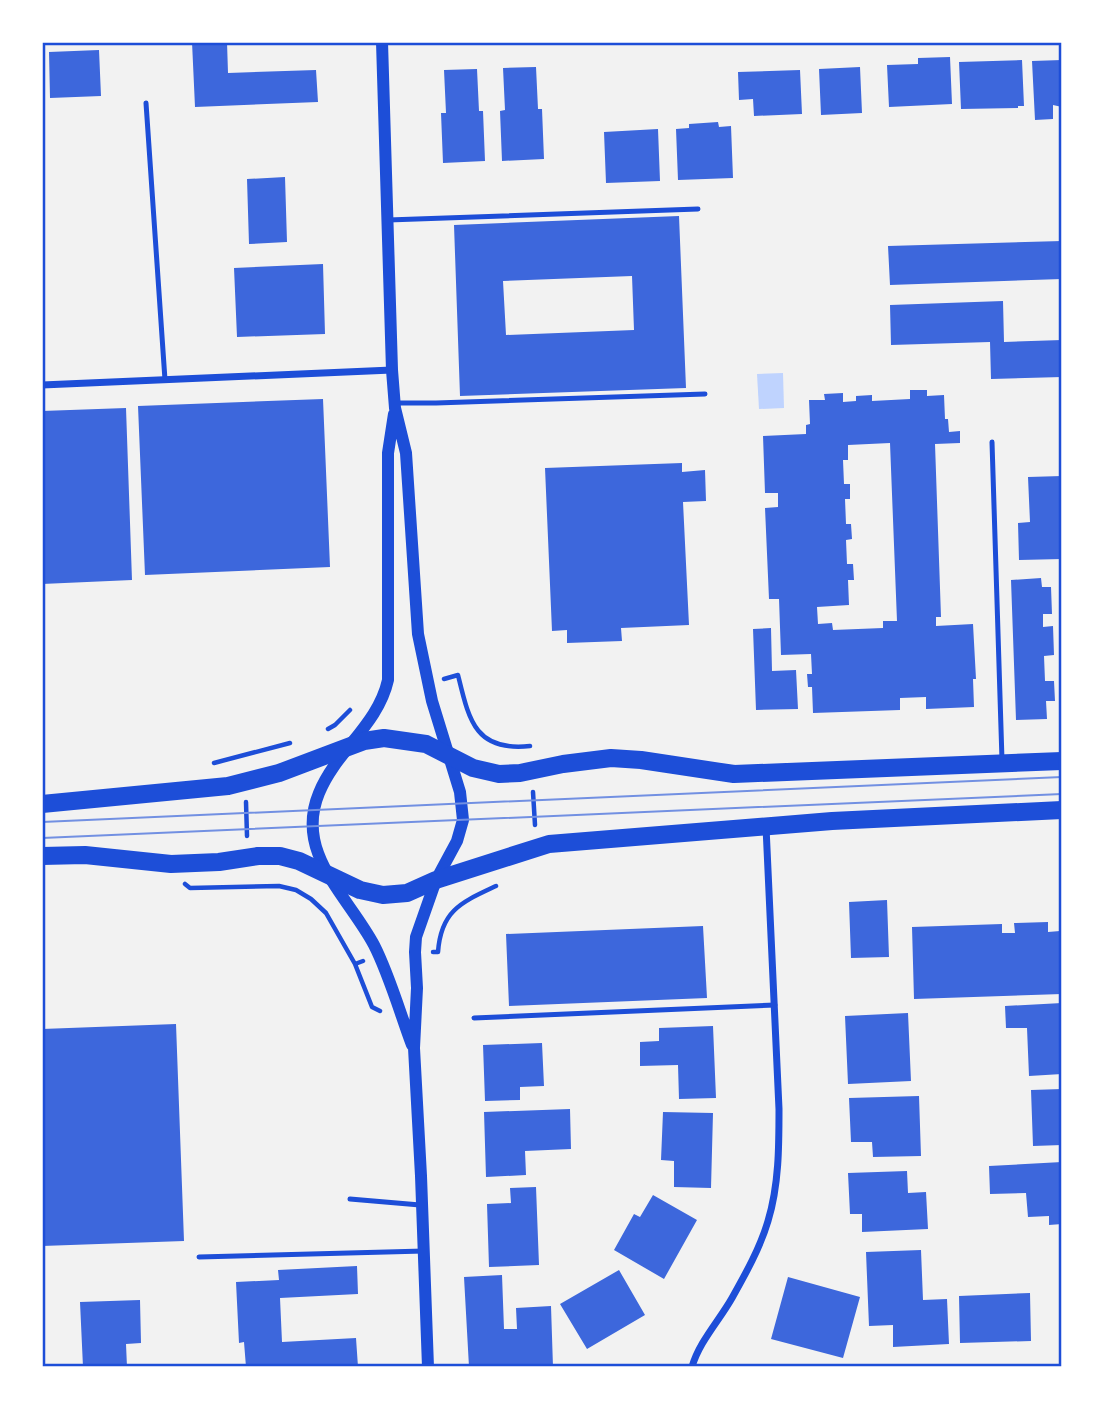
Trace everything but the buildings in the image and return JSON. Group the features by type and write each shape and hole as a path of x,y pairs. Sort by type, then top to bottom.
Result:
{"main road":[{"path":"42,804 228,786 279,773 364,741 384,738 426,744 478,770 499,774 520,774 563,764 611,758 734,774 1062,761"},
{"path":"42,856 85,855 171,864 280,856 299,861 360,890 383,895 407,893 436,880 549,845 766,826 1062,810"}],"street":[{"path":"382,42 395,405 406,453 418,634 432,701 460,792 463,820 457,841 436,880 416,937 414,1048 428,1367"},
{"path":"42,385 393,370"},
{"path":"395,405 388,453 388,680 385,695 373,718 348,746 323,783 311,811 314,846 328,875 375,947 414,1048"},
{"path":"692,1367 695,1354 719,1321 751,1264 769,1220 779,1152 766,826"}],"lane":[{"path":"146,103 165,380"},
{"path":"388,220 698,209"},
{"path":"395,405 705,394"},
{"path":"992,442 1002,763"},
{"path":"474,1018 775,1005"},
{"path":"350,1199 422,1205"},
{"path":"199,1257 424,1251"}],"path":[{"path":"440,680 458,675 467,714 483,738 517,748 539,745"},
{"path":"324,731 335,725 356,702"},
{"path":"203,766 293,742"},
{"path":"534,795 535,825"},
{"path":"246,805 247,838"},
{"path":"426,952 438,952 442,925 451,912 463,902 506,881"},
{"path":"190,888 279,886 296,890 312,899 326,913 355,964 372,1007"},
{"path":"355,964 366,960"}],"water":[{"path":"783,373 784,408 759,409 757,374"}],"tram line":[{"path":"42,822 1062,777"},
{"path":"42,838 1062,794"}]}
